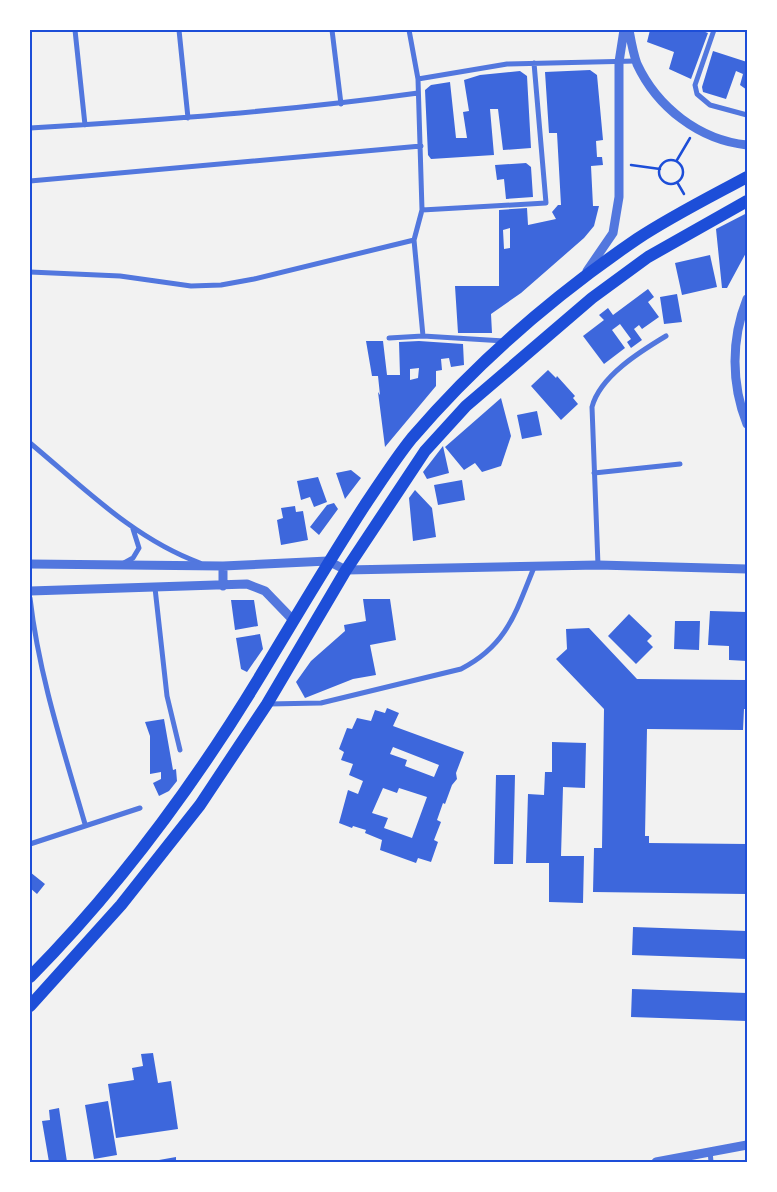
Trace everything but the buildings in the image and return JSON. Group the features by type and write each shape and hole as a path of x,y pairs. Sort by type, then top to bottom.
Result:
{"main road":[{"path":"30,977 107,890 182,796 258,679 328,561 410,440 453,393 507,342 580,280 638,239 747,177"},
{"path":"30,1006 128,897 200,805 268,704 346,570 425,451 466,406 592,298 648,257 747,201"}],"street":[{"path":"75,30 84,125"},
{"path":"179,30 188,118"},
{"path":"332,30 341,104"},
{"path":"409,30 418,80 422,210 414,240 424,336"},
{"path":"580,280 613,233 619,197 619,62 624,30"},
{"path":"628,30 636,61 662,103 679,117 712,136 747,145"},
{"path":"714,30 695,85 696,94 710,105 747,115"},
{"path":"418,80 474,68 534,63 636,61"},
{"path":"422,210 546,203 534,63"},
{"path":"30,128 188,118 341,104 418,93"},
{"path":"30,181 421,146"},
{"path":"30,272 120,276 190,286 221,285 254,279 414,240"},
{"path":"747,299 736,338 734,371 747,424"},
{"path":"389,338 424,336 507,342"},
{"path":"598,565 592,407 595,396 633,356 666,336"},
{"path":"30,443 131,527 166,549 204,564"},
{"path":"594,473 680,464"},
{"path":"123,563 133,558 139,548 131,527"},
{"path":"30,564 123,563 223,566 328,561 346,570 598,565 747,570"},
{"path":"268,704 321,703 468,665 486,655 509,627 535,565"},
{"path":"223,566 223,586"},
{"path":"30,591 247,584 260,588 271,596 293,620"},
{"path":"155,588 167,696 180,750"},
{"path":"30,598 38,655 85,824"},
{"path":"30,844 85,824 140,808"},
{"path":"656,1162 747,1144"},
{"path":"710,1151 711,1162"}],"path":[{"path":"666,160 680,162 684,171 677,182 666,182 660,176 660,169 666,160"},
{"path":"619,164 660,169"},
{"path":"677,182 684,194"}]}
